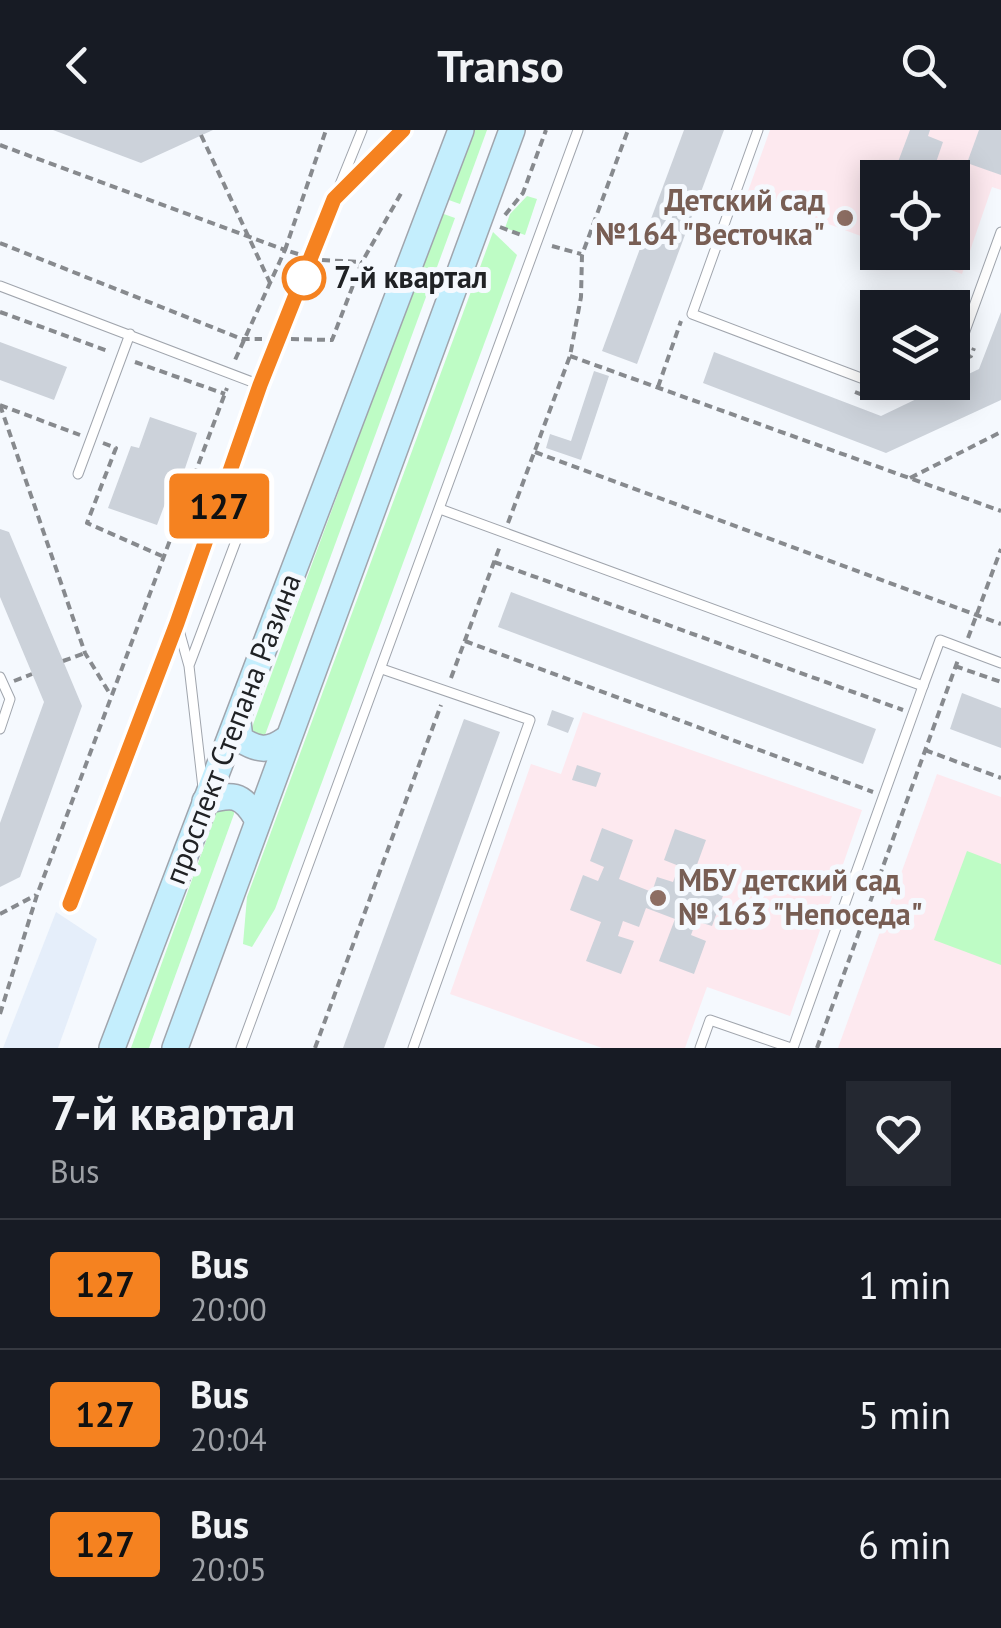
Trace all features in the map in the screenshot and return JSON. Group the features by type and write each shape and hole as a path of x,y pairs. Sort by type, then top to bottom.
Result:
{"main road":[{"name":"проспект Степана Разина","path":"112,1048 460,130"},
{"name":"проспект Степана Разина","path":"174,1048 512,130"},
{"path":"238,722 240,738 254,749 273,748 285,740"},
{"path":"204,801 232,794 244,798 256,817"}],"lane":[{"path":"70,904 177,623 260,385 282,339 362,130"},
{"path":"334,199 403,130"},
{"path":"240,1048 578,130"},
{"path":"758,130 692,314 860,378"},
{"path":"970,317 1001,232"},
{"path":"0,286 260,385"},
{"path":"78,474 130,334"},
{"path":"188,666 248,509 229,477"},
{"path":"440,509 923,686"},
{"path":"177,623 188,666 204,801"},
{"path":"700,1048 710,1020 792,1048 940,640 1001,663"},
{"path":"382,669 530,720 414,1048"},
{"path":"0,677 10,699 0,729"}],"path":[{"path":"496,226 523,193 546,130"},
{"path":"315,1048 570,356 581,297 582,254 628,130"},
{"path":"201,135 272,287"},
{"path":"0,145 285,250 272,287 242,339 37,894 0,1014"},
{"path":"0,243 242,339 332,340 362,262 403,190"},
{"path":"570,356 1001,511"},
{"path":"0,405 84,652 110,694"},
{"path":"910,478 1001,432"},
{"path":"534,452 1001,624"},
{"path":"817,1048 1001,549"},
{"path":"494,562 935,722"},
{"path":"465,641 905,804"},
{"path":"64,662 84,652"},
{"path":"955,666 1001,682"},
{"path":"925,750 1001,778"},
{"path":"0,914 37,894"}],"shaded area":[{"name":"Детский сад №164 \"Весточка\"","path":"770,130 1001,130 1001,190 992,187 970,251 970,160 860,160 860,236 747,194"},
{"name":"МБУ детский сад № 163 \"Непоседа\"","path":"583,712 862,810 790,1016 707,987 685,1048 602,1048 450,994 531,764 561,774"},
{"path":"937,774 1001,797 1001,1048 838,1048"},
{"path":"56,912 97,939 58,1048 3,1048"}],"green space":[{"path":"472,130 487,130 460,204 446,199"},
{"path":"527,196 537,199 525,235 505,228 510,214"},
{"path":"441,213 455,218 265,735 253,738 251,730"},
{"path":"493,232 517,255 275,909 252,947 243,944 247,897"},
{"path":"218,808 234,808 234,814 149,1048 131,1048"},
{"path":"967,851 1001,864 1001,965 934,940"}],"building":[{"path":"53,130 213,130 141,163"},
{"path":"684,130 724,130 637,364 602,351"},
{"name":"Детский сад №164 \"Весточка\"","path":"910,130 930,130 928,136 943,142 937,160 899,160"},
{"path":"979,130 1001,130 1001,175 968,160"},
{"path":"1001,312 1001,400 886,453 703,383 714,352 881,416 914,400 970,400 970,373 979,369"},
{"path":"0,342 67,367 54,400 0,380"},
{"path":"594,371 609,376 581,460 546,448 550,434 571,441"},
{"path":"150,417 197,433 179,486 172,485 157,525 108,508 131,446 139,448"},
{"path":"0,529 9,532 82,706 20,877 0,887 0,823 44,702 0,597"},
{"path":"511,592 876,729 863,764 498,627"},
{"path":"962,693 1001,708 1001,748 950,729"},
{"path":"552,710 574,718 568,733 547,725"},
{"path":"464,719 500,732 384,1048 343,1048"},
{"path":"577,765 601,773 596,787 572,780"},
{"path":"602,828 633,840 619,879 652,892 657,877 673,882 679,866 664,860 675,829 706,840 691,881 724,893 712,926 696,921 691,935 706,941 694,974 659,961 675,919 646,908 639,927 623,921 618,936 634,941 621,974 586,961 601,922 570,910 583,875 598,881 604,867 590,861"}],"bus line":[{"name":"127","path":"70,904 177,623 260,385 282,339 334,199 403,130"}],"place":[{"name":"Детский сад №164 \"Весточка\"","path":"845,218"},
{"name":"7-й квартал","path":"304,278"},
{"name":"МБУ детский сад № 163 \"Непоседа\"","path":"658,898"}]}
